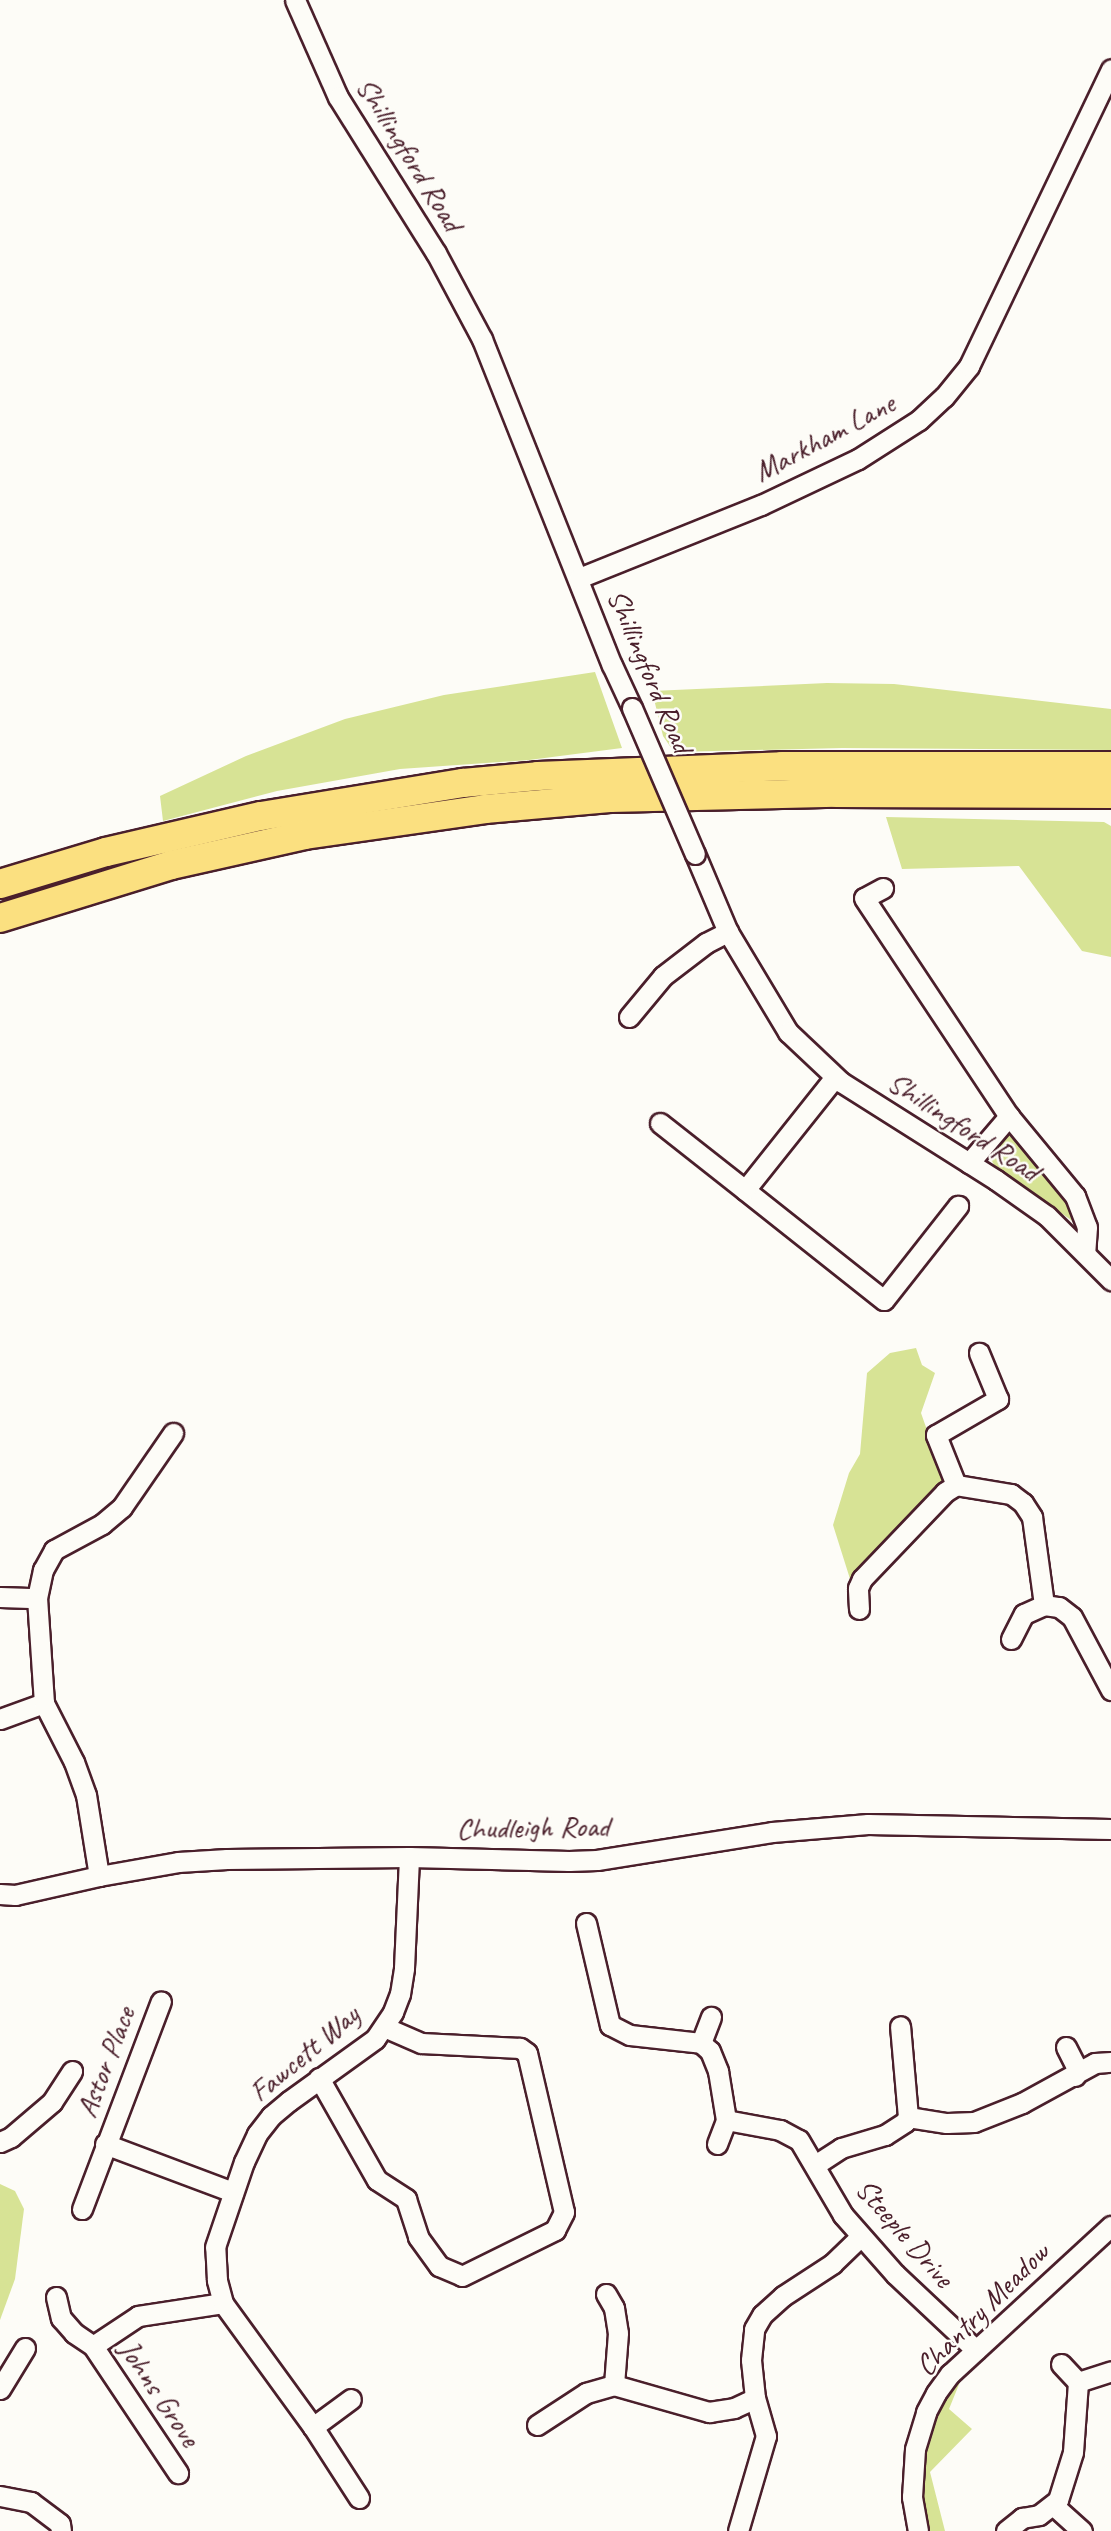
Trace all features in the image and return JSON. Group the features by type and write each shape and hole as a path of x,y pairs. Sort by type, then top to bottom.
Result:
{"highway":[{"path":"0,884 106,852 261,816 463,783 550,775 782,765 1111,766"},
{"path":"0,918 171,865 305,835 485,809 624,798 836,793 1111,794"}],"street":[{"name":"Shillingford Road","path":"295,0 338,97 436,253 482,339 612,665 728,933 788,1032 835,1077 1048,1216 1111,1280"},
{"name":"Markham Lane","path":"579,578 761,505 858,459 919,420 944,397 968,366 1111,69"},
{"name":"Shillingford Road","path":"883,888 864,898 1009,1115 1075,1196 1087,1227 1085,1253"},
{"path":"629,1017 663,976 706,943 728,933"},
{"path":"745,1190 835,1077"},
{"path":"970,1163 1009,1115"},
{"path":"660,1123 884,1300 958,1206"},
{"path":"956,1485 936,1436 998,1399 979,1353"},
{"path":"99,1876 86,1795 74,1762 44,1703 37,1598 43,1570 54,1550 102,1524 116,1513 139,1487 173,1433"},
{"path":"956,1485 1011,1494 1029,1511 1034,1525 1044,1605"},
{"path":"859,1609 858,1588 862,1579 956,1485"},
{"path":"0,1597 37,1598"},
{"path":"1011,1639 1024,1614 1044,1605 1059,1607 1072,1617 1111,1690"},
{"path":"0,1719 44,1703"},
{"name":"Chudleigh Road","path":"0,1894 15,1895 178,1862 410,1857 597,1860 772,1832 868,1824 1111,1829"},
{"name":"Fawcett Way","path":"359,2498 313,2427 223,2303 217,2280 215,2247 233,2192 257,2134 271,2116 367,2045 384,2027 397,2003 402,1981 410,1857"},
{"path":"586,1923 603,2003 611,2025 630,2035 701,2043 710,2051 718,2071 726,2120 717,2144"},
{"name":"Astor Place","path":"82,2209 161,2001"},
{"path":"701,2043 711,2017"},
{"path":"900,2026 908,2117"},
{"path":"319,2078 377,2180 405,2199 418,2237 439,2266 462,2276 555,2230 564,2212 527,2053 520,2048 421,2043 384,2027"},
{"path":"1066,2047 1076,2067 1075,2077"},
{"path":"815,2165 841,2148 885,2135 908,2117 947,2123 974,2122 1075,2077 1095,2063 1111,2062"},
{"path":"0,2141 21,2130 52,2102 72,2070"},
{"name":"Steeple Drive","path":"726,2120 788,2133 799,2140 843,2215 938,2317 976,2350"},
{"name":"Astor Place","path":"105,2144 233,2192"},
{"name":"Chantry Meadow","path":"918,2531 912,2497 918,2433 936,2393 976,2350 1111,2226"},
{"path":"738,2531 765,2441 755,2398 751,2350 757,2322 783,2296 832,2264 862,2236"},
{"path":"606,2294 614,2308 618,2333 614,2385"},
{"name":"Johns Grove","path":"56,2297 61,2318 74,2333 93,2346 178,2473"},
{"name":"Johns Grove","path":"93,2346 138,2316 223,2303"},
{"path":"0,2389 25,2347"},
{"path":"1006,2531 1022,2518 1039,2515 1053,2505 1061,2494 1073,2452 1077,2382 1061,2364"},
{"path":"1077,2382 1111,2371"},
{"path":"537,2425 586,2393 614,2385 709,2412 734,2408 755,2398"},
{"path":"313,2427 351,2399"},
{"path":"0,2496 31,2502 60,2524 61,2531"},
{"path":"1053,2505 1082,2531"}],"green space":[{"path":"595,672 622,748 529,760 400,769 277,791 163,821 160,796 246,756 345,719 444,695"},
{"path":"827,683 894,684 1111,709 1111,750 842,748 674,752 663,736 652,691"},
{"path":"886,817 1104,822 1111,826 1111,957 1082,951 1019,866 902,869"},
{"path":"1008,1135 1021,1143 1060,1186 1071,1207 1074,1222 995,1167 990,1157 996,1146"},
{"path":"916,1348 922,1365 935,1373 921,1413 945,1481 851,1582 833,1525 849,1473 860,1454 867,1373 890,1353"},
{"path":"0,2184 15,2191 24,2209 15,2279 0,2320"},
{"path":"962,2377 949,2409 972,2429 930,2472 945,2531 928,2531 921,2502 923,2456 939,2408"}]}
